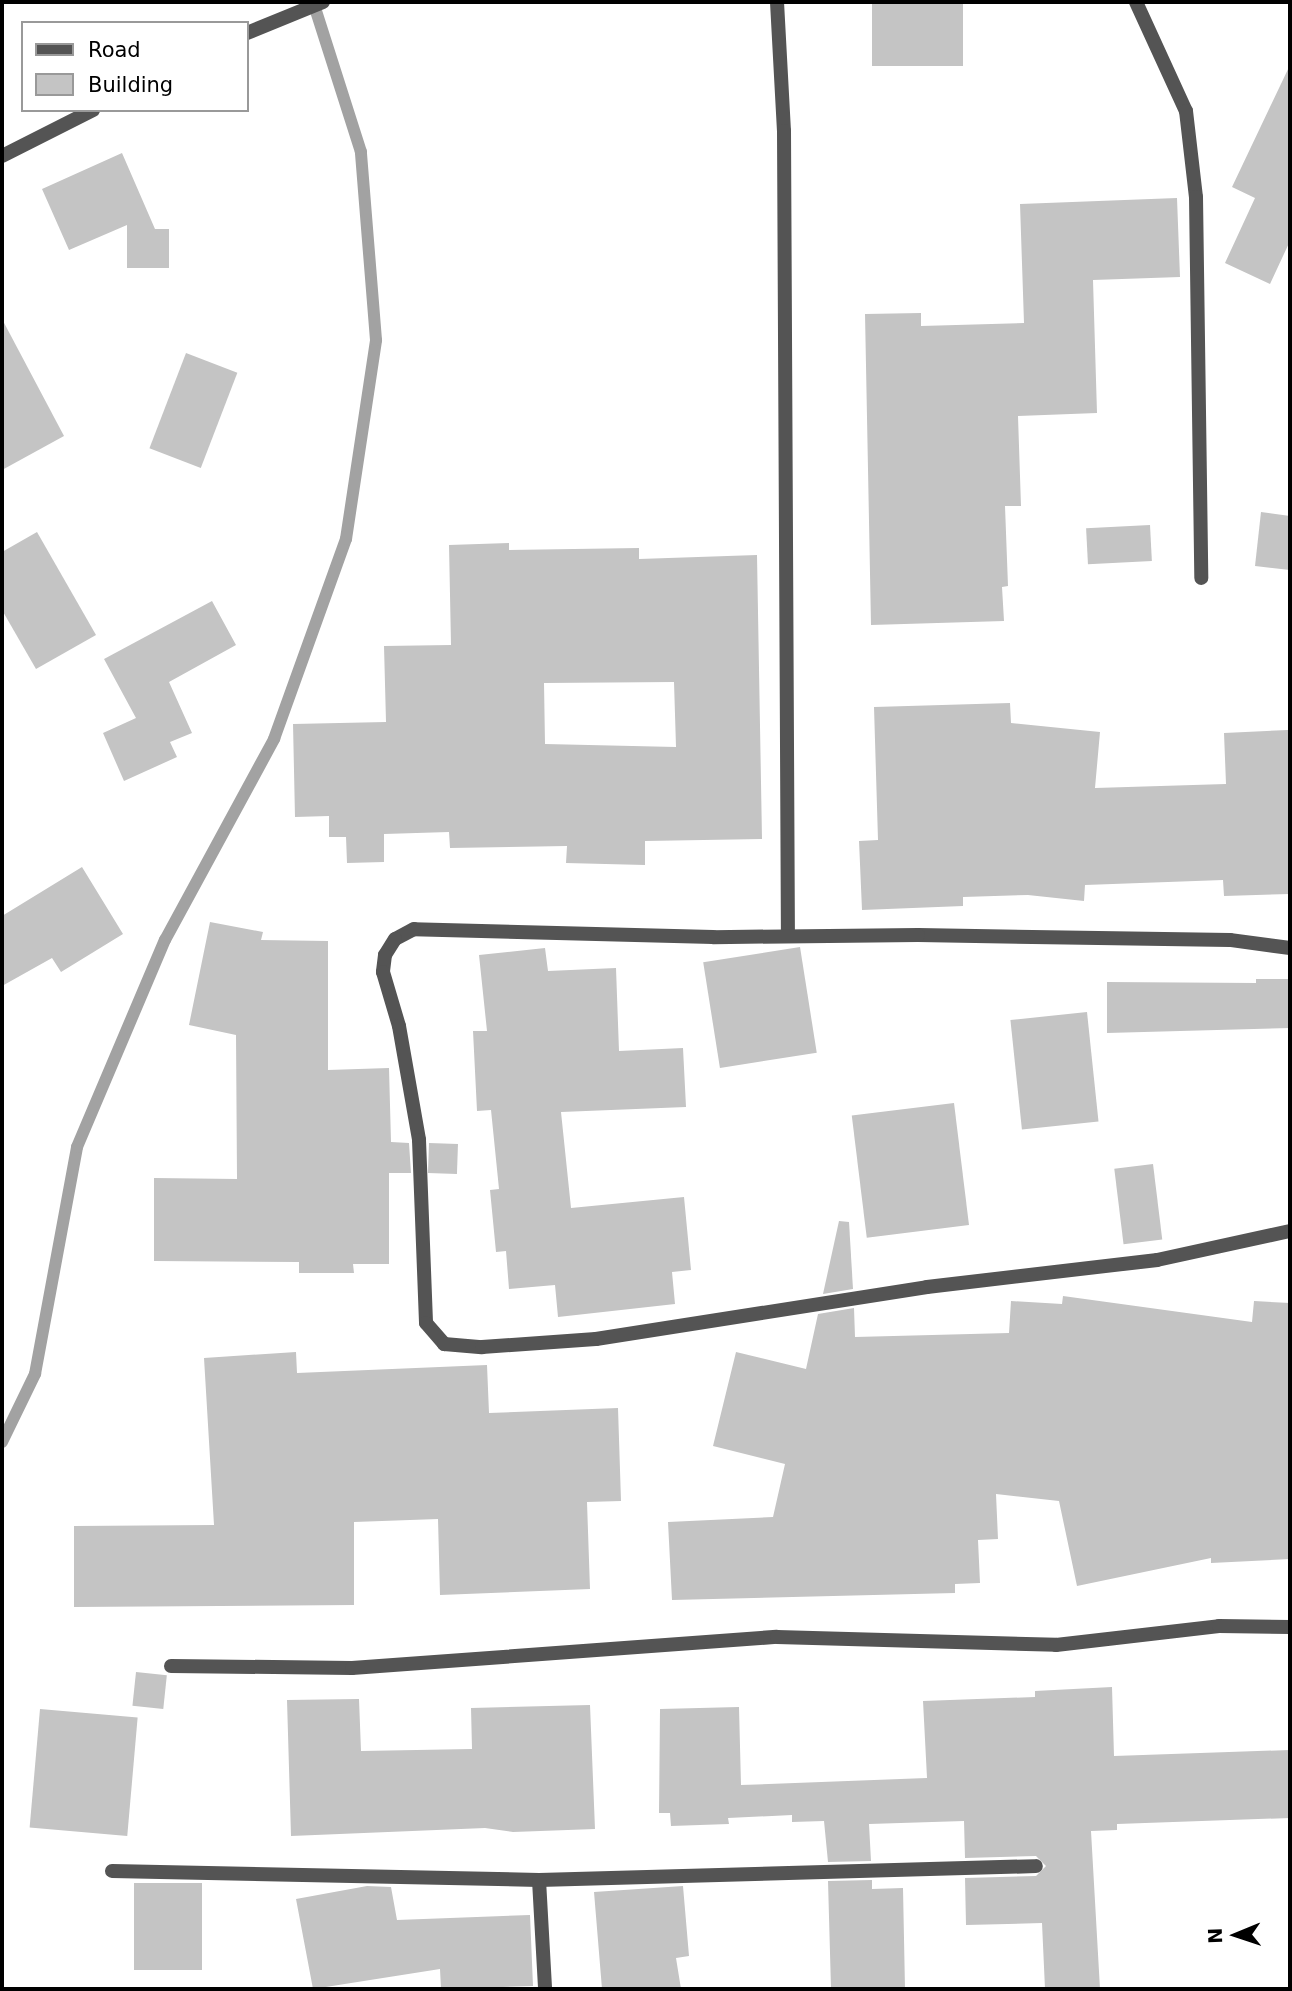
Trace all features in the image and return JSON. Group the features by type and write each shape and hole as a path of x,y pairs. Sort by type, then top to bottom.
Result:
{"street":[{"path":"248,33 284,15 323,2"},
{"path":"777,2 784,131 788,936"},
{"path":"1136,2 1186,111 1196,197 1200,578"},
{"path":"2,156 89,112"},
{"path":"1290,947 1202,939 788,936 415,929 395,939 385,955 383,972 399,1026 419,1140 425,1323 444,1345 482,1347 596,1339 927,1287 1157,1260 1290,1231"},
{"path":"171,1666 352,1668 777,1637 1056,1645 1219,1626 1290,1627"},
{"path":"112,1871 539,1880 1036,1866"},
{"path":"539,1880 545,1989"}],"building":[{"path":"872,2 963,2 963,66 872,66"},
{"path":"1290,65 1290,241 1270,284 1225,263 1255,198 1232,187"},
{"path":"122,153 155,229 169,229 169,268 127,268 127,225 69,250 42,189"},
{"path":"1177,198 1180,277 1093,280 1097,413 1018,416 1021,506 1005,506 1008,586 1002,587 1004,621 871,625 865,314 921,313 921,326 1024,323 1020,204"},
{"path":"2,319 64,436 2,470"},
{"path":"186,353 237,373 201,468 149,448"},
{"path":"1261,512 1290,516 1290,570 1255,566"},
{"path":"1150,525 1152,561 1088,564 1086,528"},
{"path":"37,532 96,635 36,669 2,610 2,552"},
{"path":"509,543 509,550 639,548 639,559 757,555 762,839 645,841 645,865 566,863 567,846 450,848 449,832 384,834 384,862 347,863 346,837 329,837 329,816 295,817 293,724 386,722 384,646 451,645 449,545","holes":["674,682 676,747 545,744 544,683"]},
{"path":"212,601 236,645 169,682 192,733 170,742 177,757 124,781 103,733 136,718 104,659"},
{"path":"1010,703 1011,723 1100,732 1095,788 1226,784 1224,733 1288,730 1290,894 1224,896 1223,880 1085,885 1084,901 1028,895 963,897 963,906 862,910 859,841 878,840 874,707"},
{"path":"82,867 123,934 61,972 52,958 2,986 2,916"},
{"path":"210,922 263,932 261,940 328,941 328,1070 389,1068 391,1142 409,1143 411,1173 389,1173 389,1264 353,1264 354,1273 299,1273 299,1262 154,1261 154,1178 237,1179 236,1035 189,1025"},
{"path":"800,947 817,1053 720,1068 703,962"},
{"path":"545,948 548,971 616,968 619,1051 683,1048 686,1107 561,1112 571,1208 684,1197 691,1270 672,1272 675,1304 558,1317 555,1285 509,1289 506,1251 496,1252 490,1190 499,1189 491,1110 477,1111 473,1031 487,1031 479,955"},
{"path":"1256,979 1290,979 1290,1028 1107,1033 1107,982 1256,983"},
{"path":"1087,1012 1098,1121 1022,1129 1010,1020"},
{"path":"954,1103 969,1225 867,1238 852,1116"},
{"path":"429,1143 458,1144 457,1174 428,1173"},
{"path":"1153,1164 1162,1239 1124,1244 1114,1169"},
{"path":"839,1221 849,1222 853,1289 823,1294"},
{"path":"1063,1296 1252,1322 1254,1301 1290,1303 1290,1559 1211,1563 1211,1558 1077,1586 1059,1501 996,1494 998,1539 978,1540 980,1583 955,1584 955,1593 672,1600 668,1522 773,1517 785,1464 713,1446 736,1352 806,1369 818,1314 854,1308 855,1337 1009,1333 1011,1301 1062,1304"},
{"path":"296,1352 297,1373 487,1365 489,1413 618,1408 621,1501 587,1502 590,1589 440,1595 438,1519 354,1522 354,1605 74,1607 74,1526 214,1525 204,1358"},
{"path":"136,1672 167,1675 163,1709 132,1706"},
{"path":"1112,1687 1114,1756 1290,1750 1290,1818 1117,1824 1117,1830 1091,1831 1100,1989 1045,1989 1042,1923 966,1925 965,1878 1036,1876 1046,1866 1036,1856 965,1858 964,1821 869,1824 871,1861 828,1862 824,1821 792,1822 792,1815 728,1818 729,1824 671,1826 670,1813 659,1813 660,1709 739,1707 741,1785 927,1778 923,1701 1035,1697 1035,1691"},
{"path":"359,1699 361,1751 472,1749 471,1708 590,1705 595,1829 513,1832 485,1828 291,1836 287,1700"},
{"path":"40,1709 138,1718 127,1836 30,1828"},
{"path":"872,1880 872,1889 903,1888 905,1989 831,1989 828,1881"},
{"path":"134,1883 202,1883 202,1970 134,1970"},
{"path":"367,1886 391,1887 397,1920 530,1915 533,1986 441,1989 440,1969 313,1989 296,1899"},
{"path":"683,1886 689,1956 676,1958 681,1989 602,1989 594,1892"}],"waterway":[{"path":"2,1442 35,1374 77,1147 165,940 274,739 346,539 376,340 361,152 313,2"}]}
